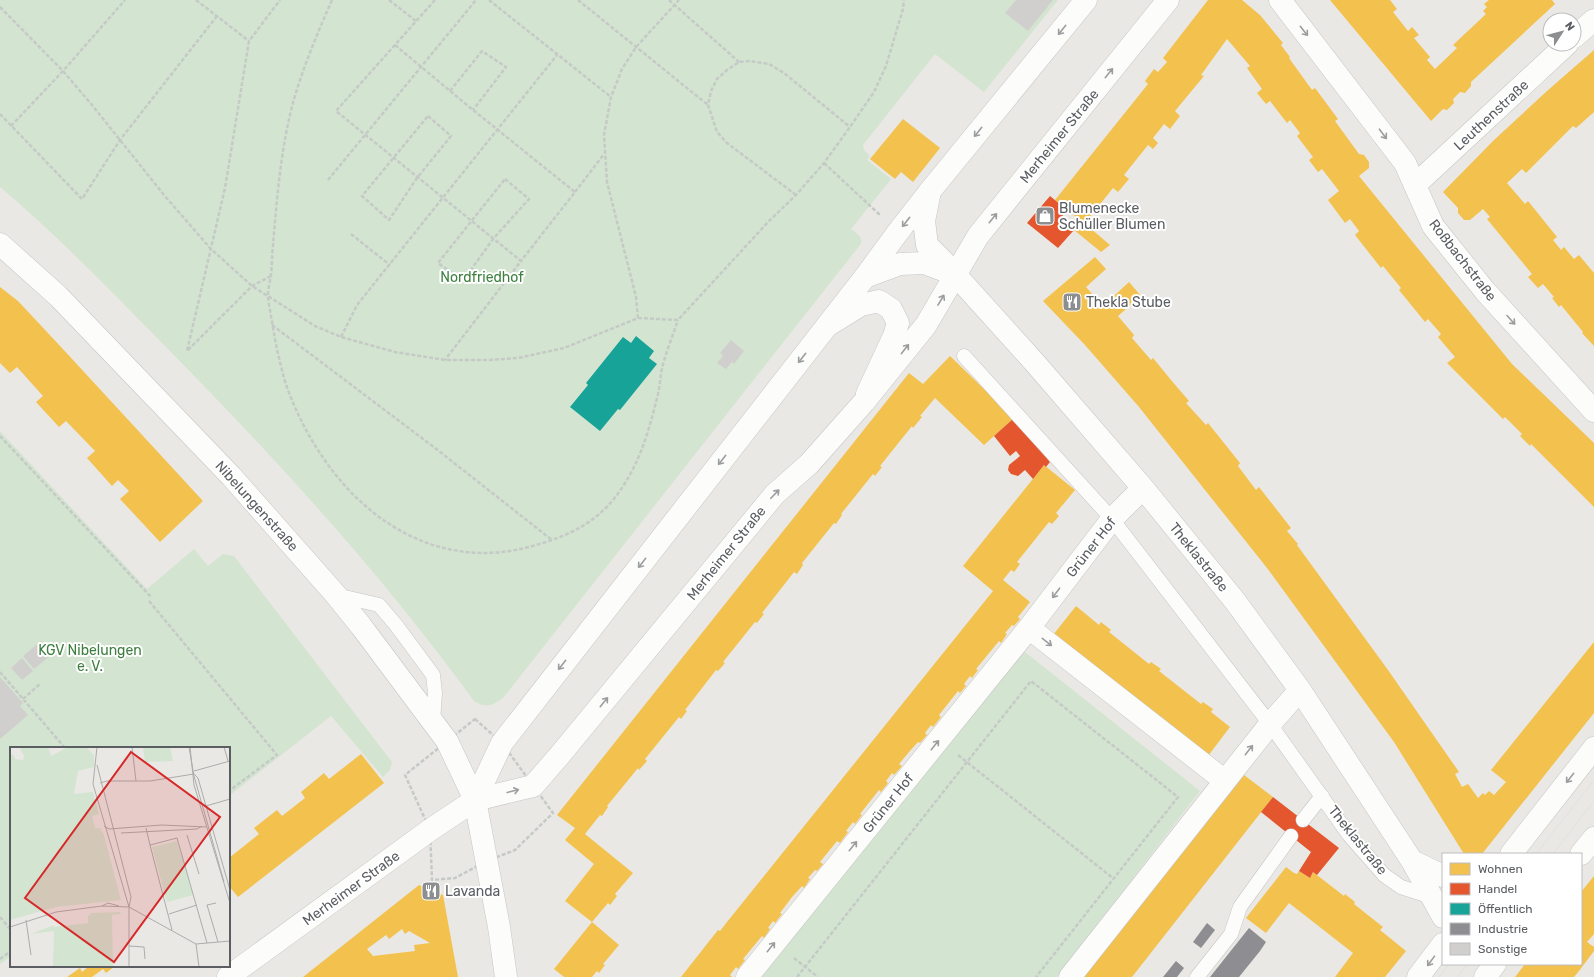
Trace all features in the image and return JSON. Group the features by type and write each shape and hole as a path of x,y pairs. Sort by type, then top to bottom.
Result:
{"street":[{"path":"475,800 502,743 865,277 930,191 1086,0"},
{"name":"Merheimer Straße","path":"228,977 430,830 475,800 533,786 560,756 775,494 809,464 864,402 926,325 978,236 1168,0"},
{"name":"Roßbachstraße","path":"1280,0 1405,163 1433,226 1476,279 1594,411"},
{"path":"1582,30 1594,20"},
{"name":"Leuthenstraße","path":"1415,185 1557,52"},
{"path":"930,191 924,221 927,245 956,275"},
{"name":"Nibelungenstraße","path":"0,244 58,296 215,459 336,595 447,741 475,800 499,927 506,977"},
{"path":"865,277 900,264 924,263 956,275"},
{"name":"Theklastraße","path":"956,275 1035,363 1143,488 1235,601 1300,690 1412,861 1442,915"},
{"path":"826,327 861,305 879,301 891,309 898,323 894,336 883,356 864,402"},
{"name":"Grüner Hof","path":"747,977 1030,628 1112,519 1143,488"},
{"path":"1030,628 1225,781"},
{"path":"1070,977 1270,724 1300,690"},
{"path":"1512,853 1594,748"},
{"path":"1582,853 1594,838"},
{"path":"1412,861 1442,876"},
{"path":"1418,977 1442,945"},
{"path":"1485,977 1494,965"}],"lane":[{"name":"Theklastraße","path":"964,356 1112,519 1270,724 1349,834 1384,875 1402,887 1432,897"},
{"path":"336,595 379,605 396,625 433,675 435,693 433,721"},
{"path":"1303,820 1322,796"},
{"path":"1197,977 1231,934 1240,907 1291,836"}],"path":[{"path":"11,126 63,71 125,0"},
{"path":"196,0 249,41"},
{"path":"271,276 252,286 187,351 225,188 249,41 280,0"},
{"path":"332,0 313,42 294,101 285,145 276,207 268,296 272,325 282,372 294,405 315,446 330,468 349,491 384,522 419,541 437,547 468,553 523,549 552,541 578,530 607,508 625,484 648,432 658,396 662,367 678,320 768,222 796,195 824,162 850,127 874,92 886,66 903,9 904,0"},
{"path":"389,0 416,21"},
{"path":"434,0 336,111 393,159 521,261"},
{"path":"328,180 364,134 476,0"},
{"path":"489,0 611,97"},
{"path":"578,0 708,105"},
{"path":"669,0 740,62"},
{"path":"638,318 636,297 607,182 604,135 611,97 622,69 636,47 679,0"},
{"path":"0,7 63,71 173,206 210,248 252,286 315,326 341,337 395,352 445,360 490,360 518,358 564,348 638,318 678,320"},
{"path":"0,114 82,199 120,140 217,16"},
{"path":"395,45 575,192"},
{"path":"450,91 482,51 506,67 473,110"},
{"path":"341,337 357,305 558,55"},
{"path":"796,195 717,132 708,105 710,91 717,79 727,70 740,62 750,61 769,64 784,73 850,127"},
{"path":"428,116 451,136 417,178 389,220 362,196 428,116"},
{"path":"445,360 605,153"},
{"path":"824,162 898,232"},
{"path":"505,179 529,199 493,239 463,281 438,263 505,179"},
{"path":"351,234 390,265"},
{"path":"272,325 435,448 552,541"},
{"path":"0,436 151,597"},
{"path":"149,601 277,755 230,790"},
{"path":"0,672 64,747"},
{"path":"796,977 1031,681 1178,797 1036,977"},
{"path":"23,699 41,683"},
{"path":"939,740 1134,896"},
{"path":"0,917 10,929"},
{"path":"774,943 818,977"},
{"path":"0,959 10,952"}],"green space":[{"name":"Nordfriedhof","path":"0,0 1058,0 984,92 935,54 863,145 864,150 870,156 867,160 891,179 851,229 858,234 861,240 860,245 503,698 492,704 482,705 474,701 403,608 327,518 248,432 85,266 0,187"},
{"name":"KGV Nibelungen e. V.","path":"0,431 147,589 194,549 208,566 223,554 234,556 392,762 390,770 383,777 331,716 230,795 230,747 10,747 10,957 0,964"},
{"path":"1020,648 1200,791 1057,977 761,977"}],"building: Wohnen":[{"path":"1208,0 1242,0 1260,15 1283,43 1281,45 1290,57 1289,58 1312,90 1315,88 1338,119 1335,121 1359,154 1364,155 1369,162 1369,168 1359,176 1512,364 1594,443 1594,507 1531,444 1530,446 1520,436 1522,434 1505,417 1503,419 1447,363 1455,357 1438,337 1441,334 1428,319 1425,322 1399,290 1401,288 1383,266 1381,268 1355,235 1359,231 1350,219 1345,223 1328,200 1339,191 1322,169 1318,172 1309,160 1313,157 1297,136 1300,133 1290,120 1287,123 1270,101 1266,104 1257,93 1262,89 1247,68 1250,66 1227,39 1201,75 1204,76 1175,111 1180,116 1170,129 1164,124 1153,138 1158,143 1153,149 1148,145 1124,175 1129,179 1118,192 1113,188 1089,218 1095,223 1090,228 1110,245 1101,252 1069,226 1076,217 1055,200 1148,84 1145,81 1154,69 1158,72 1167,62 1163,58"},
{"path":"1330,0 1390,0 1397,9 1393,12 1408,31 1412,27 1419,35 1414,38 1430,57 1427,60 1435,69 1457,48 1453,45 1486,14 1483,11 1487,7 1484,4 1489,0 1552,0 1555,4 1546,12 1542,12 1542,16 1471,82 1471,86 1465,93 1460,92 1453,99 1454,103 1447,110 1443,109 1431,121"},
{"path":"1594,50 1594,112 1576,128 1573,126 1526,173 1522,169 1507,183 1525,204 1528,201 1557,237 1553,240 1561,250 1564,247 1574,259 1579,255 1594,273 1594,346 1561,305 1559,307 1552,298 1554,297 1543,284 1538,288 1528,277 1532,274 1487,219 1490,217 1483,209 1470,220 1464,220 1458,213 1458,208 1443,192 1494,140"},
{"path":"903,119 940,148 913,182 901,172 895,179 870,159"},
{"path":"1095,257 1106,269 1086,287 1103,306 1129,282 1141,296 1118,316 1134,335 1132,338 1151,360 1153,358 1189,401 1186,403 1206,425 1208,423 1240,463 1238,466 1256,490 1259,487 1291,528 1287,531 1298,544 1297,545 1388,670 1459,772 1455,774 1462,787 1468,784 1478,798 1483,793 1485,795 1489,791 1494,795 1506,782 1491,770 1594,642 1594,713 1483,853 1463,853 1394,742 1267,568 1139,407 1085,345 1043,301"},
{"path":"0,287 18,301 203,501 160,542 120,499 129,491 118,480 112,486 87,458 95,451 66,421 59,427 36,402 43,396 17,367 10,373 0,363"},
{"path":"950,356 1014,418 984,445 935,398 920,416 922,417 913,428 912,426 880,466 882,467 875,476 873,474 841,514 842,515 836,524 834,523 802,563 803,565 797,574 794,572 762,613 764,614 757,623 755,622 723,662 725,663 718,671 716,670 685,710 687,711 681,719 679,717 645,759 647,761 639,770 638,768 607,806 608,807 602,816 600,815 585,834 633,873 615,894 617,896 610,905 608,903 592,922 565,901 594,864 565,840 575,828 557,815 909,373 923,384"},
{"path":"1044,465 1075,490 1056,513 1059,516 1052,524 1049,522 1017,562 1020,564 1014,572 1011,570 1003,580 1030,602 1018,617 1020,619 1005,633 1007,634 1001,643 999,641 976,669 978,670 972,678 970,676 964,684 966,686 960,693 958,691 939,715 941,717 933,727 931,725 925,733 927,735 920,743 918,742 899,764 902,766 894,775 892,773 886,781 888,783 881,792 879,790 860,814 862,815 855,824 853,822 846,831 848,832 840,843 837,841 820,862 823,864 808,878 810,879 804,888 802,886 792,897 780,913 782,914 775,923 773,921 768,928 770,929 764,938 762,936 743,959 745,960 738,969 736,967 730,975 732,977 681,977 718,930 720,931 993,591 963,566"},
{"path":"1076,606 1099,625 1101,622 1111,630 1109,632 1149,664 1151,662 1161,669 1159,671 1201,704 1203,702 1213,709 1211,712 1230,727 1208,756 1053,635"},
{"path":"361,754 384,783 238,897 230,887 230,857 259,834 254,828 277,810 282,816 305,798 301,792 324,773 329,779"},
{"path":"1244,775 1273,797 1132,977 1084,977"},
{"path":"1286,867 1294,873 1297,874 1299,871 1310,878 1313,872 1344,896 1345,894 1355,902 1354,904 1383,927 1380,930 1406,951 1385,977 1335,977 1353,953 1289,903 1266,933 1246,918"},
{"path":"1594,876 1594,934 1587,942 1594,947 1594,951 1579,971 1574,977 1515,977 1524,965 1582,965 1582,891"},
{"path":"419,885 443,895 458,977 303,977","holes":["402,929 405,934 409,931 430,943 414,945 415,951 373,956 367,949 386,935 389,939"]},
{"path":"592,922 619,945 603,964 605,965 599,973 597,971 592,977 564,977 554,969"},
{"path":"88,967 114,967 106,973 103,969 92,977 67,977 80,968 82,972"}],"building: Handel":[{"path":"1050,196 1067,210 1060,219 1074,230 1058,248 1027,223"},
{"path":"1014,418 1050,462 1046,467 1044,465 1033,479 1025,470 1018,476 1011,474 1008,470 1009,465 1020,456 1016,451 1010,456 994,436"},
{"path":"1273,797 1339,848 1317,875 1313,872 1310,878 1299,871 1311,852 1261,812"}],"building: Öffentlich":[{"path":"636,336 654,351 649,358 657,364 620,410 618,409 600,431 570,407 588,385 586,383 623,337 631,343"}],"building: Industrie":[{"path":"1207,923 1215,930 1201,948 1193,942"},
{"path":"1249,928 1266,942 1260,951 1239,977 1210,977"},
{"path":"1176,961 1184,968 1177,977 1163,977"}],"building: Sonstige":[{"path":"1016,0 1053,0 1028,31 1005,13"},
{"path":"731,340 744,351 734,364 732,362 726,369 717,363 723,356 720,353"},
{"path":"41,641 52,654 34,669 23,656"},
{"path":"22,658 33,671 22,680 11,668"},
{"path":"0,677 23,703 20,706 28,715 0,739"}],"tram line":[{"path":"1537,853 1594,780"},
{"path":"1554,853 1594,801"},
{"path":"1439,977 1448,965"},
{"path":"1457,977 1467,965"}],"place":[{"name":"Blumenecke Schüller Blumen","path":"1045,216"},
{"name":"Thekla Stube","path":"1072,302"},
{"name":"Lavanda","path":"431,891"}]}
